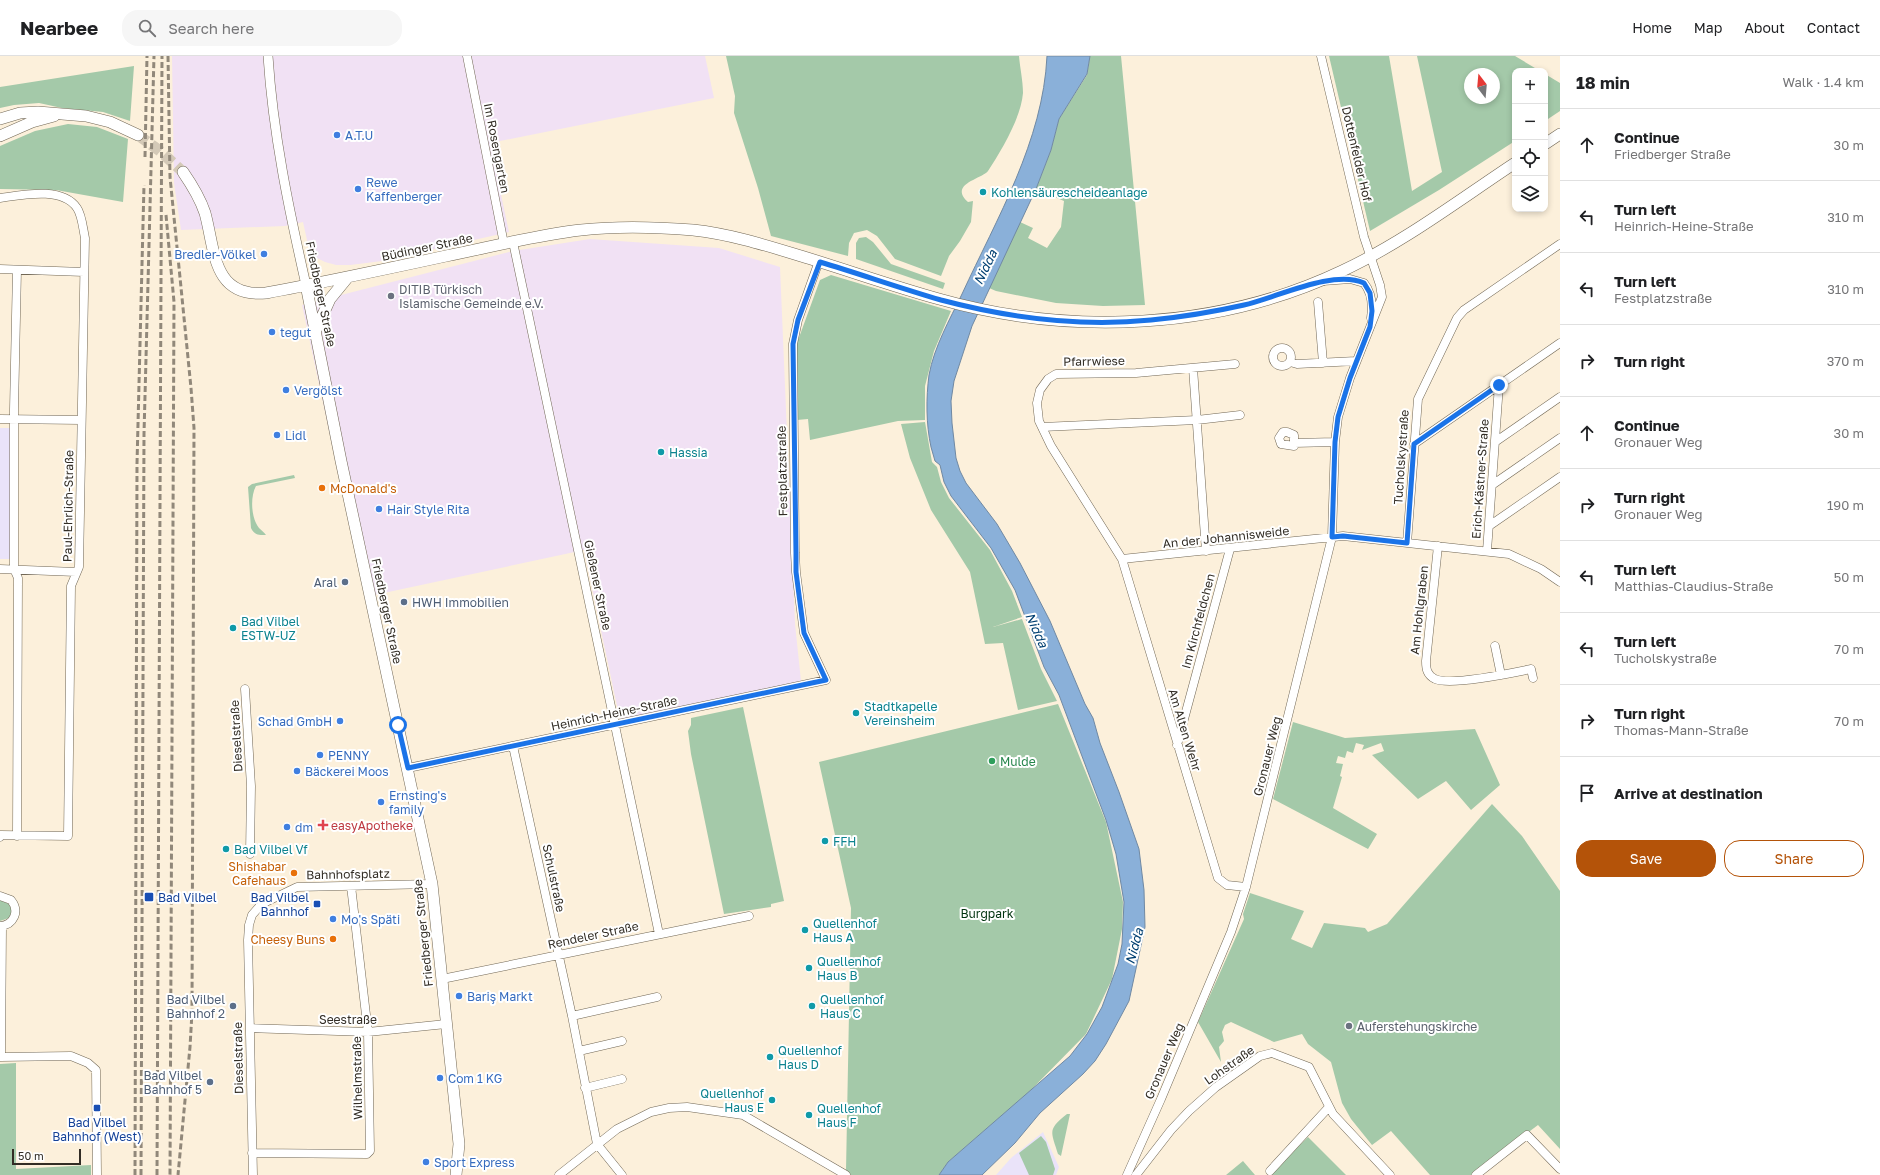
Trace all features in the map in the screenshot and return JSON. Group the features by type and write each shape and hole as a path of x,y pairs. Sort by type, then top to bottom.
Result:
{"main road":[{"path":"0,119 29,112 86,116 102,120 138,135"},
{"path":"0,136 32,122 60,115"},
{"path":"1548,142 1560,134"},
{"name":"Büdinger Straße","path":"183,172 195,190 204,210 216,264 226,280 241,290 253,294 348,277 508,243 585,230 632,228 692,230 755,241 932,297 1002,313 1074,321 1148,320 1202,314 1244,305 1297,290 1370,257 1435,217 1512,165"},
{"path":"316,330 330,299 348,277"},
{"name":"Friedberger Straße","path":"306,285 341,461 432,884 459,1144 456,1175"}],"street":[{"name":"Friedberger Straße","path":"268,56 281,168 306,285"},
{"name":"Im Rosengarten","path":"467,56 508,243"},
{"name":"Dottenfelder Hof","path":"1321,56 1370,257"},
{"name":"Paul-Ehrlich-Straße","path":"0,198 30,194 62,196 77,208 85,238 81,420 80,567 76,572 71,586 68,836 1,835 0,837"},
{"name":"Gießener Straße","path":"508,243 615,725 659,934"},
{"name":"Tucholskystraße","path":"1407,543 1416,407 1420,392 1460,314 1560,244"},
{"name":"Gronauer Weg","path":"1127,1175 1196,1017 1231,932 1246,887 1332,537 1335,442 1338,417 1356,361 1382,297 1380,285 1370,257"},
{"name":"Festplatzstraße","path":"820,262 798,320 793,344 796,559 804,633 826,680"},
{"path":"0,269 84,272"},
{"path":"17,270 14,419 14,569 18,578 17,836"},
{"name":"Gronauer Weg","path":"1318,281 1350,279 1364,283 1370,293 1372,301 1370,327"},
{"path":"1318,302 1323,363"},
{"path":"1414,444 1560,343"},
{"path":"1290,362 1297,364 1356,361"},
{"name":"Pfarrwiese","path":"1122,559 1055,452 1042,426 1038,416 1037,400 1044,383 1056,374 1125,373 1235,364"},
{"path":"1193,368 1206,551"},
{"name":"Erich-Kästner-Straße","path":"1487,551 1499,385"},
{"path":"1495,442 1560,397"},
{"path":"1042,426 1197,420 1240,415"},
{"path":"0,419 81,420"},
{"path":"1492,485 1560,438"},
{"path":"1294,443 1335,442"},
{"path":"1489,526 1560,477"},
{"name":"An der Johannisweide","path":"1122,559 1230,549 1343,536 1487,551 1515,556 1541,569 1560,582"},
{"name":"Am Hohlgraben","path":"1438,546 1426,661 1427,671 1432,677 1441,680 1502,675 1531,669 1533,678"},
{"name":"Im Kirchfeldchen","path":"1177,745 1230,549"},
{"name":"Am Alten Wehr","path":"1122,559 1218,878 1227,885 1246,887"},
{"path":"0,569 76,572"},
{"path":"1495,646 1502,675"},
{"name":"Heinrich-Heine-Straße","path":"408,768 826,680"},
{"name":"Dieselstraße","path":"245,688 251,786 250,854"},
{"name":"Schulstraße","path":"513,746 572,1016 597,1144 622,1175"},
{"name":"Bahnhofsplatz","path":"248,940 249,925 252,915 266,902 298,887 432,884"},
{"name":"Wilhelmstraße","path":"252,1153 369,1153 368,1032 351,886"},
{"path":"0,896 11,900 16,911 13,920 8,924 1,926 0,1057 71,1056 88,1063 96,1070 98,1175"},
{"name":"Rendeler Straße","path":"442,979 749,916"},
{"name":"Dieselstraße","path":"248,940 253,1175"},
{"path":"572,1016 657,997"},
{"name":"Seestraße","path":"250,1028 368,1032 446,1024"},
{"path":"579,1051 622,1041"},
{"name":"Lohstraße","path":"1136,1175 1170,1130 1189,1111 1216,1087 1265,1054 1272,1053 1306,1065 1329,1108"},
{"path":"585,1088 622,1079"},
{"path":"559,1175 617,1129 651,1112 680,1107 696,1107 747,1117 846,1175"},
{"path":"1270,1172 1329,1108 1338,1121 1390,1175"},
{"path":"1476,1175 1527,1135 1560,1169"}],"shaded area":[{"path":"172,56 705,56 714,98 490,143 509,232 382,261 350,265 336,265 317,258 311,251 303,222 285,226 181,230 174,183"},
{"path":"590,239 719,248 780,267 795,624 801,681 620,720 584,550 365,597 302,305 513,251"},
{"path":"0,428 11,428 10,559 0,559"},
{"path":"1043,1132 1059,1167 1056,1175 996,1175 1011,1158"}],"green space":[{"path":"726,56 1019,56 1023,93 1019,113 1004,144 988,171 964,186 962,191 963,196 968,202 973,201 971,222 949,256 941,276 895,259 877,236 867,230 854,233 849,243 848,256 771,236 758,188 734,113 735,96"},
{"path":"1090,56 1121,56 1145,305 1103,306 1056,303 996,291 989,288 1020,222 1033,228 1028,238 1047,248 1061,227 1064,201 1036,189 1051,150 1059,119 1087,75"},
{"path":"1329,56 1389,56 1412,191 1442,172 1417,56 1515,56 1535,68 1512,68 1512,143 1439,190 1370,231"},
{"path":"134,66 130,121 103,112 62,108 39,103 0,108 0,87"},
{"path":"1548,76 1560,83 1560,111 1548,119"},
{"path":"68,124 97,127 128,139 123,202 56,190 0,189 0,146 35,131"},
{"path":"866,237 873,242 891,264 945,283 943,289 856,259 856,243 859,238"},
{"path":"831,275 951,311 934,351 925,386 925,420 898,421 810,440 808,419 797,420 797,343 820,280"},
{"path":"925,422 932,462 937,467 941,482 949,498 990,550 1012,591 1022,617 993,627 1022,619 1041,669 1057,701 1018,710 1003,643 985,644 970,572 931,510 910,458 901,424"},
{"path":"294,475 295,478 256,486 252,501 254,519 259,528 266,535 259,535 255,533 251,528 248,487 252,484"},
{"name":"Burgpark","path":"1058,704 1106,822 1123,902 1122,929 1112,979 1086,1034 1028,1093 948,1162 939,1175 843,1175 846,1171 851,908 819,762"},
{"path":"743,707 784,901 771,904 771,907 724,914 691,754 688,731 691,725 691,718"},
{"path":"1293,722 1345,738 1475,729 1500,785 1471,810 1446,781 1418,799 1372,755 1384,751 1381,743 1362,750 1364,745 1356,743 1353,753 1347,751 1345,758 1338,756 1336,763 1343,764 1340,776 1342,777 1333,808 1377,834 1368,849 1273,799"},
{"path":"1492,804 1522,836 1560,891 1560,1149 1538,1125 1471,1175 1430,1175 1391,1131 1372,1145 1351,1119 1342,1103 1331,1062 1308,1044 1302,1034 1274,1042 1231,1022 1225,1025 1222,1032 1224,1041 1219,1047 1221,1062 1198,1022 1244,919 1243,914 1250,893 1304,911 1291,939 1312,948 1324,923 1365,928 1368,932 1387,924"},
{"path":"0,900 9,904 12,911 9,918 0,921"},
{"path":"16,1063 16,1169 91,1165 91,1175 0,1175 0,1064"},
{"path":"1067,1114 1070,1114 1061,1156 1058,1154 1052,1131 1056,1124"},
{"path":"1041,1136 1046,1142 1055,1169 1053,1175 1029,1175 1019,1153"},
{"path":"1308,1137 1346,1175 1269,1175"},
{"path":"1243,1161 1255,1175 1226,1175"}],"water":[{"name":"Nidda","path":"1047,56 1090,56 1087,74 1059,119 1051,150 1036,189 972,326 954,381 951,401 952,423 956,458 960,471 966,483 997,524 1020,563 1050,621 1085,704 1093,718 1100,743 1139,849 1144,890 1145,927 1129,1001 1095,1061 1083,1074 1040,1113 1015,1143 982,1175 939,1175 948,1162 1070,1056 1087,1034 1102,1007 1118,964 1122,944 1124,902 1116,854 1106,820 1059,695 1044,667 1015,590 991,548 951,496 944,482 940,465 935,461 931,449 927,420 928,384 931,365 938,344 1003,208 1028,149 1044,88"}],"tunnel":[{"path":"138,135 160,151 183,172"}],"railway":[{"path":"145,157 147,56"},
{"path":"141,1175 144,434 154,56"},
{"path":"157,1175 162,56"},
{"path":"168,56 170,177 194,428 192,1012 178,1175"},
{"path":"135,1175 137,464 144,185"},
{"path":"166,215 174,302 170,1175"}],"place":[{"name":"A.T.U","path":"337,135"},
{"name":"Rewe Kaffenberger","path":"358,189"},
{"name":"Kohlensäurescheideanlage","path":"983,192"},
{"name":"Bredler-Völkel","path":"264,254"},
{"name":"DITIB Türkisch Islamische Gemeinde e.V.","path":"391,296"},
{"name":"tegut","path":"272,332"},
{"name":"Vergölst","path":"286,390"},
{"name":"Lidl","path":"277,435"},
{"name":"Hassia","path":"661,452"},
{"name":"McDonald's","path":"322,488"},
{"name":"Hair Style Rita","path":"379,509"},
{"name":"Aral","path":"345,582"},
{"name":"HWH Immobilien","path":"404,602"},
{"name":"Bad Vilbel ESTW-UZ","path":"233,628"},
{"name":"Stadtkapelle Vereinsheim","path":"856,713"},
{"name":"Schad GmbH","path":"340,721"},
{"name":"PENNY","path":"320,755"},
{"name":"Mulde","path":"992,761"},
{"name":"Bäckerei Moos","path":"297,771"},
{"name":"Ernsting's family","path":"381,802"},
{"name":"easyApotheke","path":"323,825"},
{"name":"dm","path":"287,827"},
{"name":"FFH","path":"825,841"},
{"name":"Bad Vilbel Vf","path":"226,849"},
{"name":"Shishabar Cafehaus","path":"294,873"},
{"name":"Bad Vilbel","path":"149,897"},
{"name":"Bad Vilbel Bahnhof","path":"317,904"},
{"name":"Mo's Späti","path":"333,919"},
{"name":"Quellenhof Haus A","path":"805,930"},
{"name":"Cheesy Buns","path":"333,939"},
{"name":"Quellenhof Haus B","path":"809,968"},
{"name":"Bariş Markt","path":"459,996"},
{"name":"Bad Vilbel Bahnhof 2","path":"233,1006"},
{"name":"Quellenhof Haus C","path":"812,1006"},
{"name":"Auferstehungskirche","path":"1349,1026"},
{"name":"Quellenhof Haus D","path":"770,1057"},
{"name":"Com 1 KG","path":"440,1078"},
{"name":"Bad Vilbel Bahnhof 5","path":"210,1082"},
{"name":"Quellenhof Haus E","path":"772,1100"},
{"name":"Bad Vilbel Bahnhof (West)","path":"97,1108"},
{"name":"Quellenhof Haus F","path":"809,1115"},
{"name":"Sport Express","path":"426,1162"}],"route":[{"path":"398,725 408,768 826,680 804,633 796,572 792,355 798,320 820,262 932,297 984,310 1052,320 1074,321 1123,322 1202,314 1266,299 1297,290 1318,281 1350,279 1364,283 1370,293 1372,301 1370,327 1356,361 1338,417 1334,461 1332,537 1343,536 1407,543 1414,444 1499,385"}]}
